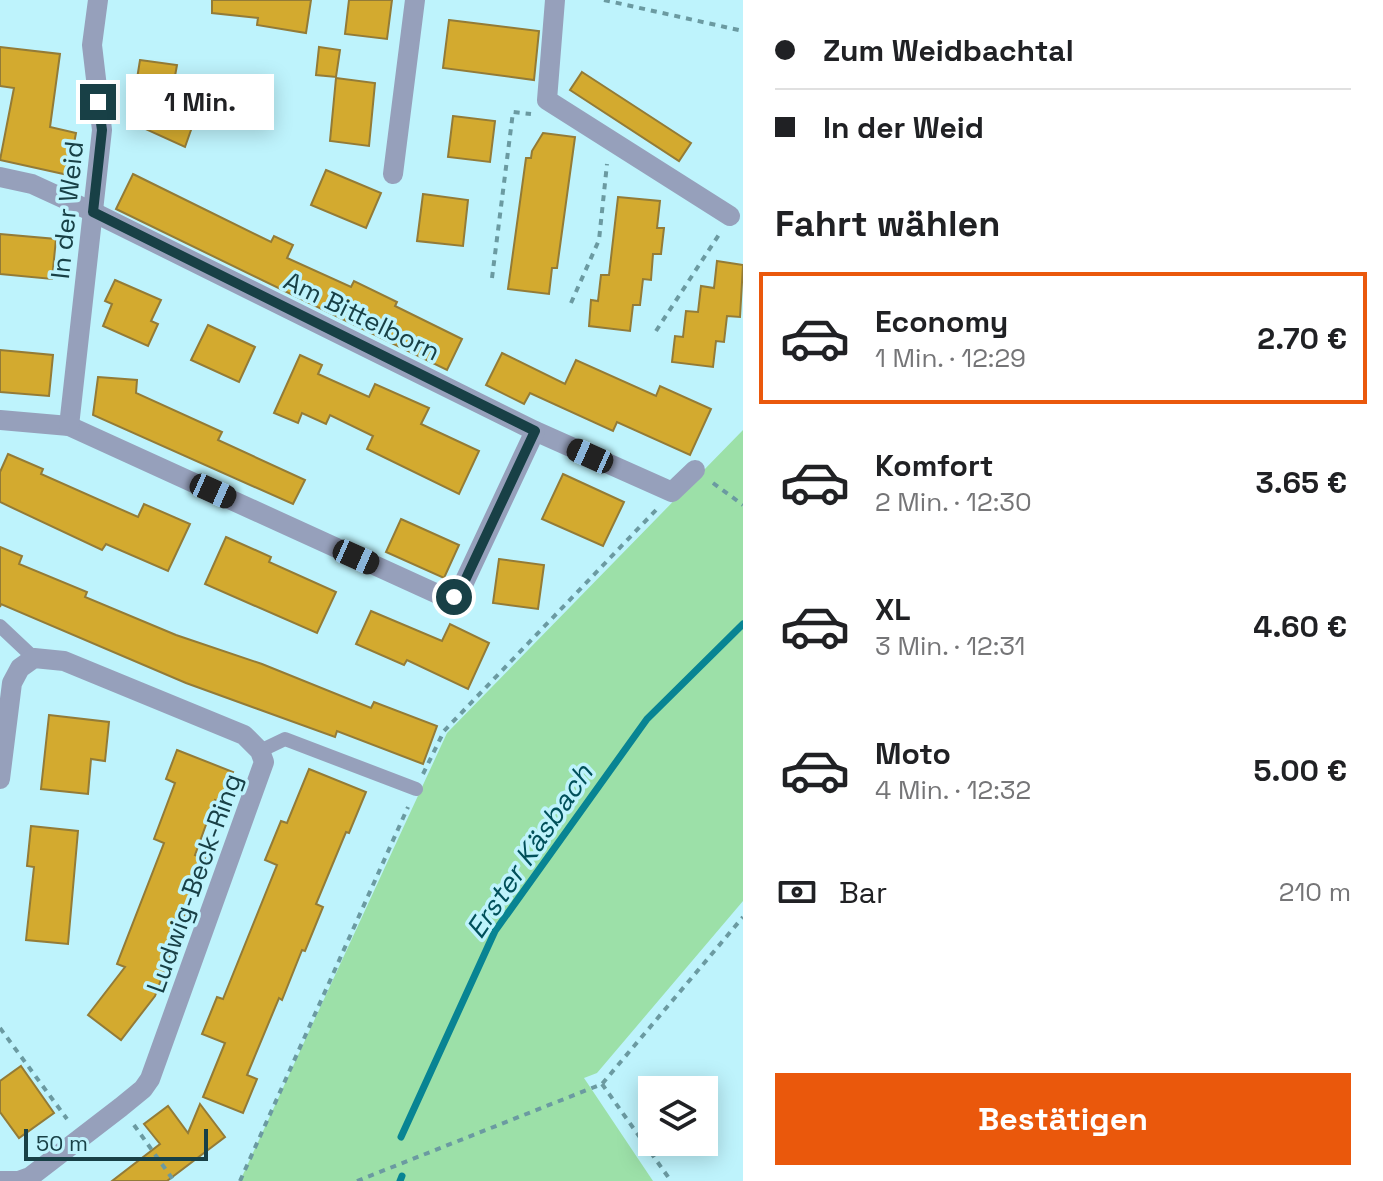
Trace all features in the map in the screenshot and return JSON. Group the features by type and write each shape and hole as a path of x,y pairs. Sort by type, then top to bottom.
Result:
{"street":[{"name":"In der Weid","path":"69,426 102,130 92,45 98,0"},
{"path":"393,174 415,0"},
{"path":"555,0 547,100 730,216"},
{"name":"Am Bittelborn","path":"0,177 32,184 93,212 535,431 672,492"},
{"path":"0,420 69,426 442,596 454,597 461,589 535,431"},
{"path":"672,492 695,470"},
{"path":"0,779 12,683 20,668 34,658"},
{"name":"Ludwig-Beck-Ring","path":"0,1181 19,1181 30,1177 121,1107 150,1079 264,762 260,751 244,735 64,661 34,658"}],"lane":[{"path":"0,626 34,658"},
{"path":"260,751 285,739 416,789"}],"path":[{"path":"604,0 743,31"},
{"path":"492,278 513,112 545,116 547,100"},
{"path":"571,303 599,240 609,137"},
{"path":"656,331 730,216"},
{"path":"695,470 743,505"},
{"path":"240,1181 444,731 672,492"},
{"path":"357,1181 602,1084 743,917"},
{"path":"0,1028 80,1137"},
{"path":"602,1084 671,1181"},
{"path":"121,1107 174,1181"}],"green space":[{"path":"743,430 743,901 597,1073 584,1078 653,1181 240,1181 447,733"}],"building":[{"path":"212,0 311,0 306,33 257,25 258,18 212,13"},
{"path":"349,0 392,0 387,39 345,34"},
{"path":"449,20 539,31 534,80 443,68"},
{"path":"0,47 60,54 50,127 76,133 68,175 0,160 14,88 0,86"},
{"path":"319,47 340,50 336,77 316,75"},
{"path":"140,60 177,65 171,98 198,110 185,147 130,122"},
{"path":"582,72 691,143 679,161 570,90"},
{"path":"336,78 375,83 369,146 330,141"},
{"path":"453,116 495,121 490,162 448,157"},
{"path":"543,133 575,137 557,268 552,268 549,294 508,289 526,158 531,158"},
{"path":"326,170 381,193 366,228 311,205"},
{"path":"133,174 271,242 274,236 293,245 287,258 351,287 354,281 397,302 395,306 462,339 447,370 116,209"},
{"path":"423,194 468,200 463,246 417,241"},
{"path":"618,197 660,201 657,228 664,228 661,254 653,254 651,280 643,279 640,305 633,305 630,331 589,326 591,300 598,301 601,275 609,275"},
{"path":"0,234 56,239 52,279 0,274"},
{"path":"717,261 743,265 740,317 727,316 724,342 716,341 713,367 672,362 675,336 683,337 686,311 698,312 701,286 714,288"},
{"path":"115,280 161,300 151,321 158,324 148,346 103,326 112,304 105,301"},
{"path":"208,325 255,347 239,382 191,360"},
{"path":"0,350 53,355 49,396 0,392"},
{"path":"502,353 565,384 576,360 656,396 660,386 711,409 690,455 617,422 613,431 530,393 524,404 486,385"},
{"path":"300,355 322,365 318,374 369,397 375,384 429,408 421,424 479,451 459,494 367,449 373,436 330,415 326,424 302,413 298,423 274,413"},
{"path":"98,377 137,380 136,393 222,432 218,440 305,480 293,504 93,415"},
{"path":"8,454 43,469 41,474 138,517 144,504 190,524 168,571 106,544 102,550 0,502 0,472"},
{"path":"563,474 624,502 603,546 542,519"},
{"path":"401,519 459,545 444,578 386,552"},
{"path":"226,537 271,557 269,562 336,592 317,633 205,584"},
{"path":"0,547 22,556 19,564 87,592 85,597 176,635 262,664 371,708 374,702 437,726 423,764 337,731 335,737 186,683 1,604 0,607"},
{"path":"499,559 544,565 538,609 493,603"},
{"path":"371,611 442,641 450,624 489,643 468,689 407,660 404,665 356,644"},
{"path":"49,715 109,722 105,761 91,759 88,794 41,789"},
{"path":"177,750 233,772 221,802 215,800 195,855 205,858 155,996 121,1040 88,1015 125,967 117,964 164,843 154,839 175,783 166,779"},
{"path":"309,769 366,792 316,904 323,907 305,951 302,950 282,1000 279,998 247,1075 257,1079 243,1113 203,1097 225,1043 202,1034 217,997 223,999 277,865 265,860 281,821 287,823"},
{"path":"31,826 78,831 68,944 26,940 34,867 27,866"},
{"path":"21,1066 54,1113 19,1138 0,1112 0,1081"},
{"path":"200,1104 225,1137 167,1181 112,1181 160,1144 144,1124 168,1106 188,1133"}],"waterway":[{"name":"Erster Käsbach","path":"401,1137 495,931 647,719 743,624"},
{"name":"Erster Käsbach","path":"400,1181 402,1176"}],"route":[{"path":"98,102 102,130 93,212 535,431 461,589 454,597"}]}
